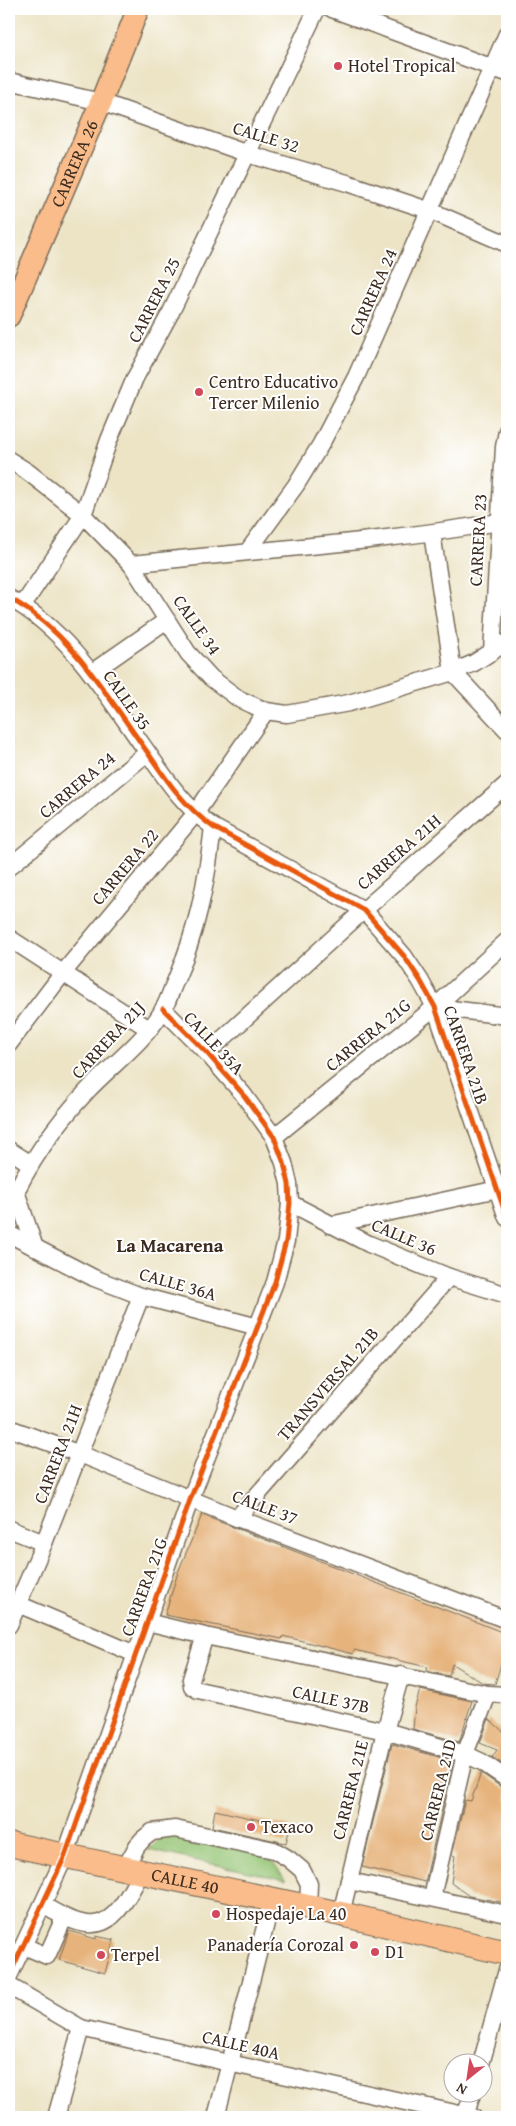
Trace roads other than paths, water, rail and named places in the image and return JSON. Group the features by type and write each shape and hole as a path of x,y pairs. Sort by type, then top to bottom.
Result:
{"highway":[{"name":"CALLE 40","path":"9,1844 341,1914 507,1953"}],"main road":[{"name":"CARRERA 26","path":"9,316 138,9"}],"street":[{"name":"CARRERA 25","path":"16,602 83,515 109,440 135,378 171,312 317,9"},
{"path":"332,9 500,70"},
{"name":"CARRERA 24","path":"248,551 296,485 321,444 356,377 431,211 500,70 507,34"},
{"name":"CALLE 32","path":"9,81 100,102 248,154 348,183 431,211 507,244"},
{"name":"CARRERA 23","path":"492,652 504,447 507,431"},
{"name":"CALLE 34","path":"9,460 28,472 83,515 131,564 188,653 211,678 239,699 266,710 287,714 350,703 453,672"},
{"path":"131,564 432,533 499,522"},
{"path":"432,533 453,672 507,730"},
{"name":"CALLE 35","path":"16,602 52,628 73,649 175,792 195,814 213,827"},
{"path":"91,673 167,620"},
{"path":"453,672 507,642"},
{"name":"CARRERA 22","path":"9,1044 63,973 195,814 266,710"},
{"name":"CARRERA 24","path":"9,867 147,753"},
{"name":"CARRERA 21H","path":"208,1053 364,910 507,784"},
{"name":"CARRERA 21B","path":"213,827 364,910 404,956 435,1007 502,1189 507,1218"},
{"name":"CARRERA 21J","path":"12,1198 31,1164 59,1125 88,1090 117,1064 149,1030 163,1009 188,952 198,918 208,873 213,827"},
{"path":"9,938 149,1030"},
{"name":"CARRERA 21G","path":"274,1137 435,1007 507,941"},
{"path":"435,1007 507,1016"},
{"name":"CALLE 35A","path":"163,1009 208,1053 243,1094 274,1137 286,1170 290,1203"},
{"path":"9,1150 31,1164"},
{"path":"330,1225 502,1189"},
{"path":"12,1198 35,1248"},
{"name":"CARRERA 21G","path":"9,1976 65,1856 190,1500 275,1282 286,1240 290,1203"},
{"name":"CALLE 36","path":"290,1203 369,1244 449,1277 507,1295"},
{"name":"CALLE 36A","path":"9,1234 94,1278 141,1296 258,1327"},
{"name":"TRANSVERSAL 21B","path":"238,1518 449,1277"},
{"name":"CARRERA 21H","path":"9,1625 80,1454 141,1296"},
{"name":"CALLE 37","path":"9,1428 80,1454 190,1500 507,1620"},
{"path":"9,1529 44,1543"},
{"path":"18,1604 135,1654"},
{"name":"CALLE 37B","path":"147,1622 205,1636 488,1694 507,1695"},
{"name":"CALLE 37B","path":"205,1636 191,1679 192,1686 198,1690 385,1731 465,1754 482,1762 507,1779"},
{"name":"CARRERA 21E","path":"341,1914 385,1731 401,1675"},
{"name":"CARRERA 21D","path":"432,1897 465,1754 488,1694"},
{"path":"43,1905 64,1918 80,1924 96,1924 107,1920 126,1901 137,1846 143,1838 152,1832 175,1828 274,1850 302,1870 309,1884 308,1907"},
{"path":"349,1881 507,1914"},
{"path":"216,2117 272,1900"},
{"path":"24,1946 48,1956 64,1918"},
{"path":"484,2054 507,1970"},
{"name":"CALLE 40A","path":"9,1986 82,2028 468,2117"},
{"path":"56,2117 82,2028"},
{"path":"468,2117 470,2104"}],"place":[{"name":"Hotel Tropical","path":"338,66"},
{"name":"Centro Educativo Tercer Milenio","path":"199,392"},
{"name":"Texaco","path":"251,1827"},
{"name":"Hospedaje La 40","path":"216,1914"},
{"name":"Panadería Corozal","path":"354,1945"},
{"name":"D1","path":"375,1952"},
{"name":"Terpel","path":"101,1955"}],"district":[{"name":"La Macarena","path":"170,1245"}]}
